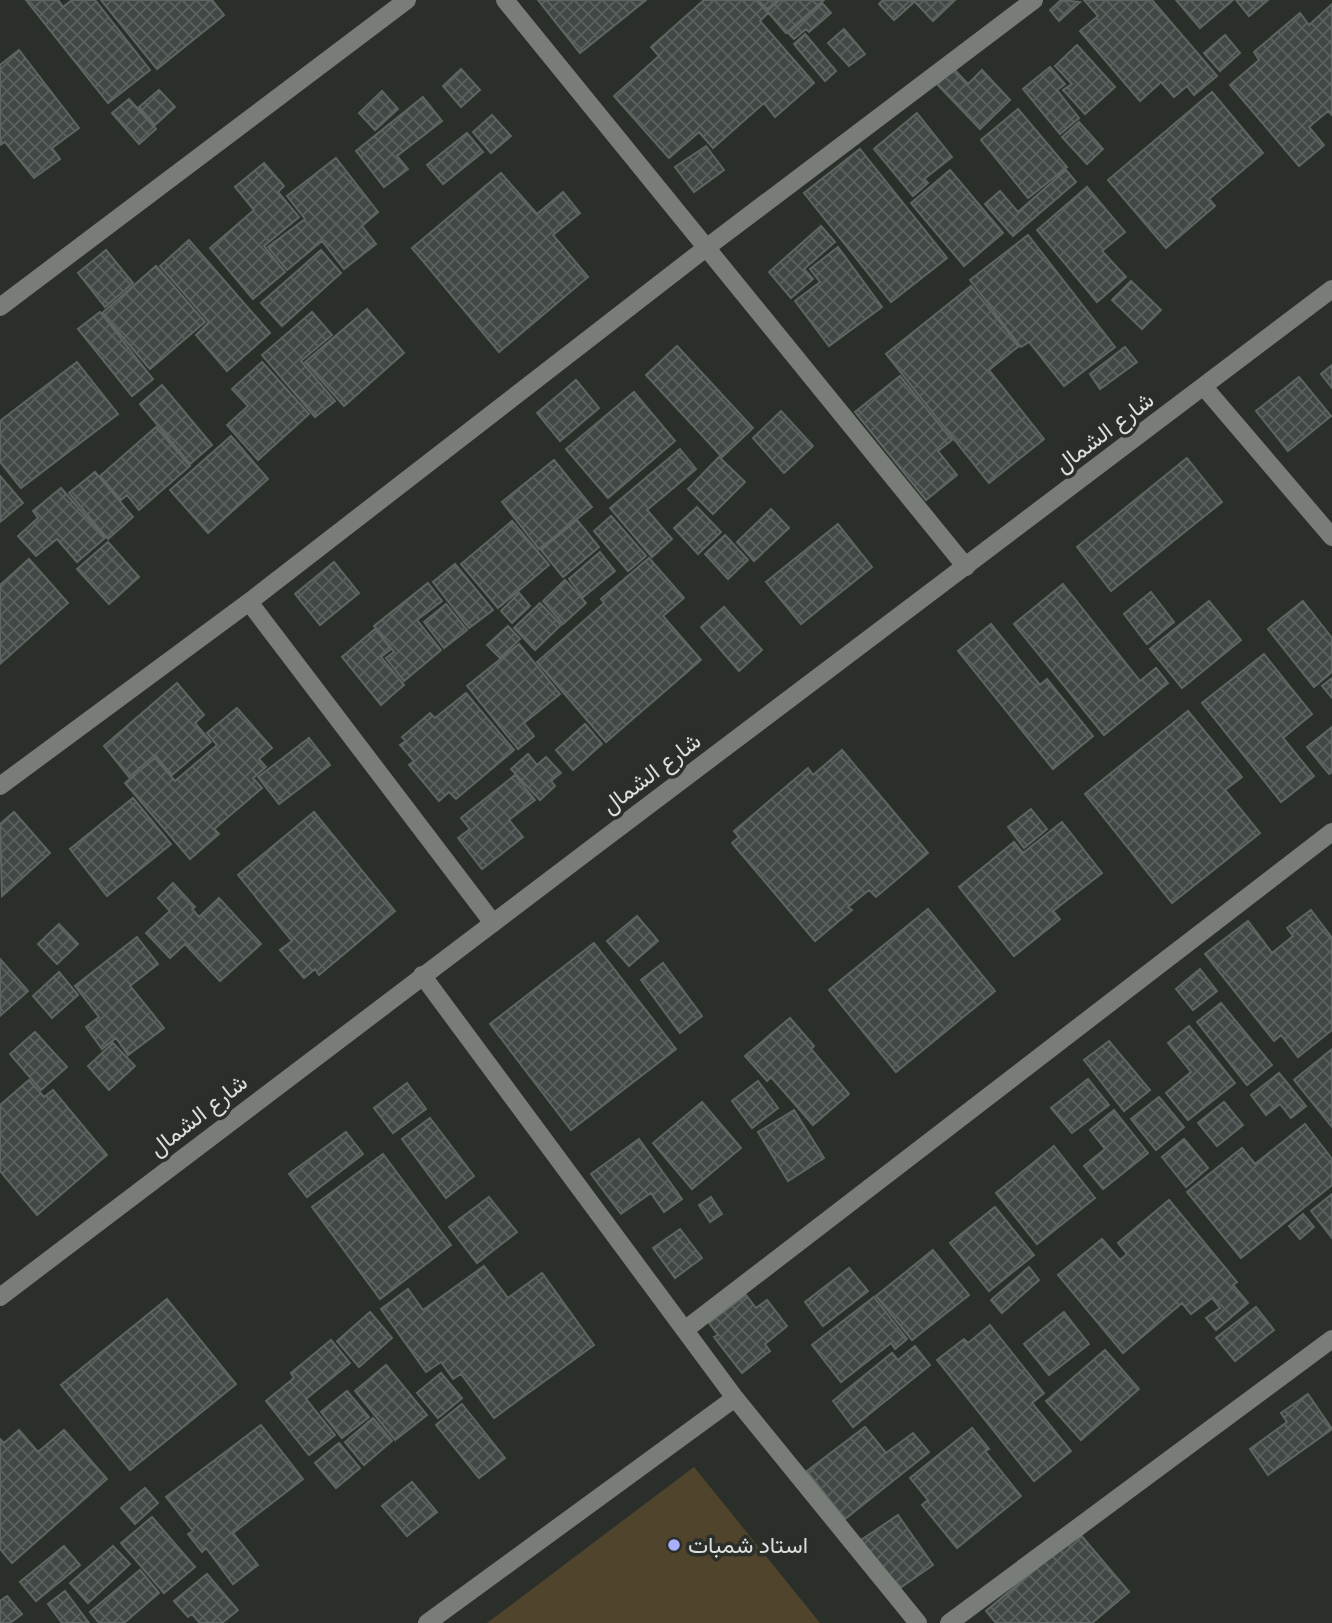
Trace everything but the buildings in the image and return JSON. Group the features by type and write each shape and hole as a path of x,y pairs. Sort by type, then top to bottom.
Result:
{"street":[{"path":"0,307 407,0"},
{"path":"505,0 966,567"},
{"path":"0,786 249,603 706,248 1034,0"},
{"name":"شارع الشمال","path":"0,1297 422,975 1332,289"},
{"path":"1204,387 1332,537"},
{"path":"249,603 493,923"},
{"path":"686,1329 1332,832"},
{"path":"422,975 735,1398 918,1623"},
{"path":"948,1623 1332,1339"},
{"path":"427,1623 735,1398"}],"shaded area":[{"name":"استاد شمبات","path":"694,1467 820,1623 487,1623"}],"place":[{"name":"استاد شمبات","path":"674,1545"}]}
